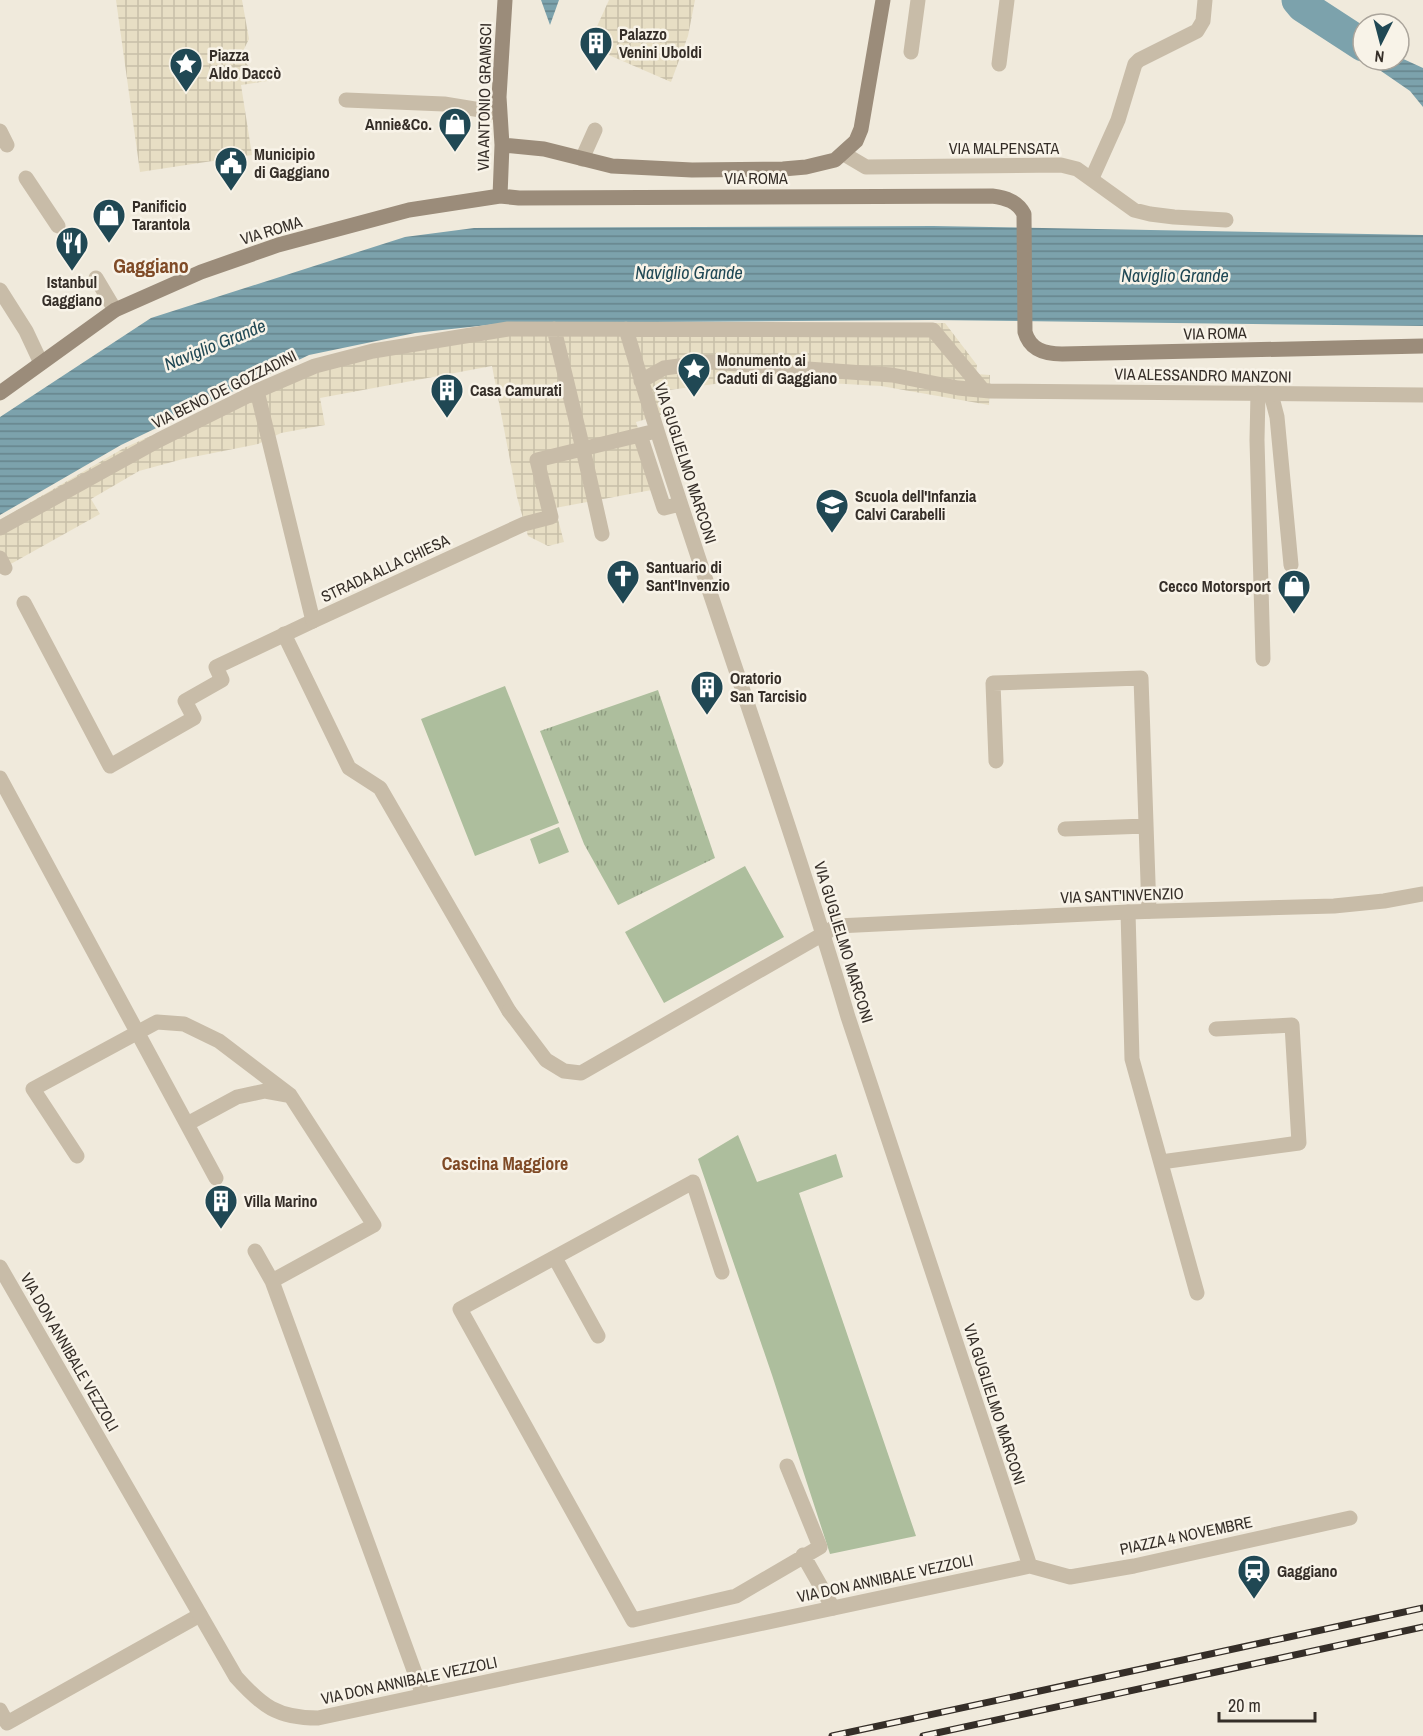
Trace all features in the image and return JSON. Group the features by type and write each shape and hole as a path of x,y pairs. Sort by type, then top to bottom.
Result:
{"street":[{"name":"VIA ANTONIO GRAMSCI","path":"500,196 502,145 499,113 505,0"},
{"path":"844,154 856,141 861,129 883,0"},
{"path":"911,52 918,0"},
{"path":"999,64 1007,0"},
{"path":"1092,178 1118,120 1135,64 1197,31 1203,21 1205,0"},
{"path":"346,100 444,104 499,113"},
{"path":"0,130 7,145"},
{"path":"582,159 595,130"},
{"name":"VIA ROMA","path":"502,145 544,149 612,166 655,169 783,169 824,164 844,154"},
{"name":"VIA MALPENSATA","path":"844,154 866,167 1061,165 1077,169 1092,178 1134,210 1174,218 1226,220"},
{"path":"26,178 58,226"},
{"name":"VIA ROMA","path":"0,393 115,310 201,272 278,245 409,210 500,196 519,198 992,196 1013,202 1021,208 1024,214 1024,332 1033,346 1043,352 1062,354 1423,346"},
{"path":"96,278 115,310"},
{"path":"0,290 5,305 41,363"},
{"name":"VIA BENO DE GOZZADINI","path":"0,528 159,440 258,391 315,366 373,351 508,329 626,329"},
{"path":"554,329 584,449 602,534"},
{"path":"626,329 933,330 982,390"},
{"name":"VIA GUGLIELMO MARCONI","path":"626,329 680,504 824,933 848,1017 1030,1566"},
{"name":"VIA ALESSANDRO MANZONI","path":"641,381 664,368 710,362 892,375 958,388 1003,391 1423,395"},
{"name":"STRADA ALLA CHIESA","path":"258,391 314,621 524,524 551,517 537,460 584,449"},
{"path":"1264,393 1277,417 1291,565"},
{"path":"1263,658 1257,440 1264,393"},
{"path":"584,449 640,435 654,424"},
{"path":"640,435 664,508 680,504"},
{"path":"24,603 110,766 194,718 185,701 222,680 216,667 314,621"},
{"name":"VIA SANT'INVENZIO","path":"284,634 350,768 380,788 509,1011 546,1060 564,1071 581,1073 837,926 1149,911 1334,906 1423,894"},
{"path":"996,761 993,683 1141,678 1149,911"},
{"path":"0,778 216,1178"},
{"path":"1065,829 1146,826"},
{"path":"1128,912 1132,1059 1197,1293"},
{"path":"77,1156 33,1089 137,1031 158,1022 184,1024 219,1041 290,1095 374,1226 272,1281"},
{"path":"1161,1162 1299,1143 1293,1024 1216,1029"},
{"path":"186,1124 237,1097 265,1090 290,1095"},
{"path":"722,1272 693,1182 460,1309 633,1620 736,1596 820,1547 787,1466"},
{"path":"255,1251 272,1281 423,1695"},
{"path":"555,1258 598,1336"},
{"name":"VIA DON ANNIBALE VEZZOLI","path":"0,1267 236,1677 251,1694 281,1714 298,1718 318,1718 1030,1566"},
{"name":"PIAZZA 4 NOVEMBRE","path":"1030,1566 1070,1577 1134,1566 1350,1518"},
{"path":"803,1555 833,1608"},
{"path":"0,1710 8,1723 200,1615"}],"green space":[{"path":"505,686 559,823 475,856 421,719"},
{"path":"658,690 715,858 618,905 584,844 540,731"},
{"path":"559,827 569,852 539,864 530,839"},
{"path":"745,866 784,937 664,1003 625,932"},
{"path":"738,1135 757,1182 836,1154 843,1177 799,1193 916,1536 830,1554 698,1159"}],"shaded area":[{"name":"Piazza Aldo Daccò","path":"116,0 242,0 249,39 244,49 245,61 253,73 267,78 267,81 241,85 252,155 140,172"},
{"path":"609,0 695,0 688,36 671,82 588,46"},
{"path":"945,323 977,365 976,374 990,375 989,405 881,386 774,380 722,383 669,390 662,404 661,415 636,422 657,489 555,508 564,542 548,546 528,536 517,497 492,366 320,398 325,425 281,433 258,444 183,459 139,471 91,499 100,514 0,570 0,520 124,448 311,363 506,324"}],"water":[{"path":"541,0 559,0 550,25"},
{"path":"1303,6 1351,32 1351,51 1326,33"},
{"path":"1411,62 1423,68 1423,107 1410,91 1382,72 1411,72"},
{"name":"Naviglio Grande","path":"933,226 1423,235 1423,326 931,320 506,323 415,333 309,355 121,445 0,515 0,417 151,318 405,237 474,228"}],"waterway":[{"path":"1298,0 1303,6 1351,37"}],"railway":[{"path":"832,1736 1423,1608"},
{"path":"923,1736 1423,1627"}],"place":[{"name":"Palazzo Venini Uboldi","path":"596,72"},
{"name":"Piazza Aldo Daccò","path":"186,93"},
{"name":"Annie&Co.","path":"455,153"},
{"name":"Municipio di Gaggiano","path":"231,192"},
{"name":"Panificio Tarantola","path":"109,244"},
{"name":"Istanbul Gaggiano","path":"72,272"},
{"name":"Monumento ai Caduti di Gaggiano","path":"694,398"},
{"name":"Casa Camurati","path":"447,419"},
{"name":"Scuola dell'Infanzia Calvi Carabelli","path":"832,534"},
{"name":"Santuario di Sant'Invenzio","path":"623,605"},
{"name":"Cecco Motorsport","path":"1294,615"},
{"name":"Oratorio San Tarcisio","path":"707,716"},
{"name":"Villa Marino","path":"221,1230"},
{"name":"Gaggiano","path":"1254,1600"}],"district":[{"name":"Gaggiano","path":"151,266"},
{"name":"Cascina Maggiore","path":"505,1164"}]}
